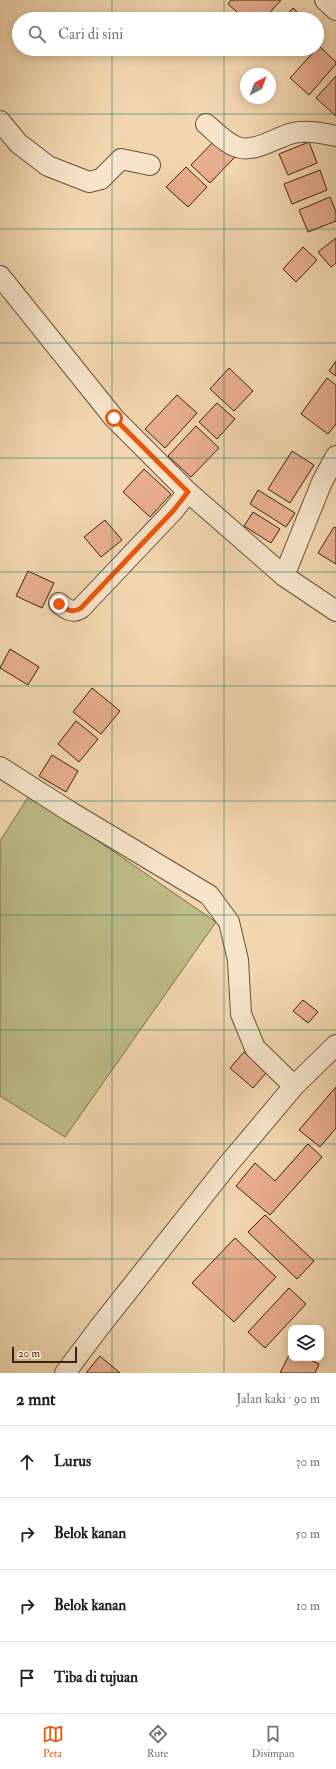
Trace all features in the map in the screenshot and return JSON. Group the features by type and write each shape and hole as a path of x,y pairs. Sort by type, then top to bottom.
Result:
{"street":[{"path":"325,0 336,10"},
{"path":"0,121 18,143 48,166 89,182 102,179 121,159 150,165"},
{"path":"206,124 231,144 240,148 256,148 273,139 294,133 315,132 336,136"},
{"path":"0,276 114,418 188,492 284,576 336,611"},
{"path":"284,576 322,482 336,456"},
{"path":"59,604 68,610 76,611 81,608 173,511 188,492"},
{"path":"0,767 69,811 209,894 229,922 238,960 241,1014 255,1048 294,1086"},
{"path":"65,1373 221,1173 294,1086 336,1045"}],"shaded area":[{"path":"30,794 216,922 65,1137 0,1096 0,841"}],"building":[{"path":"231,0 281,0 270,12 237,12 228,4"},
{"path":"293,8 297,12 289,12"},
{"path":"324,51 336,62 336,64 309,95 290,78 310,56 324,56"},
{"path":"336,76 336,116 316,98"},
{"path":"216,139 235,157 210,183 191,165"},
{"path":"309,142 317,163 288,175 279,154"},
{"path":"186,167 207,187 188,207 166,187"},
{"path":"320,170 327,190 292,204 284,184"},
{"path":"330,197 336,212 336,221 308,232 299,210"},
{"path":"336,238 336,263 331,267 318,252"},
{"path":"303,247 317,260 296,282 283,269"},
{"path":"336,361 336,376 329,371"},
{"path":"229,368 253,391 234,411 210,389"},
{"path":"327,378 336,385 336,424 328,434 301,414"},
{"path":"177,395 197,413 165,448 145,429"},
{"path":"217,403 235,419 217,439 199,422"},
{"path":"196,426 219,448 191,477 168,456"},
{"path":"292,451 314,465 290,503 268,489"},
{"path":"144,469 171,494 150,517 123,492"},
{"path":"258,490 295,513 286,527 250,504"},
{"path":"253,512 280,529 271,543 244,526"},
{"path":"105,520 122,540 101,557 84,537"},
{"path":"334,527 336,528 336,564 318,553"},
{"path":"28,571 54,583 42,608 16,596"},
{"path":"10,649 39,667 28,685 0,668"},
{"path":"92,688 120,711 101,734 73,712"},
{"path":"76,721 98,739 79,762 58,744"},
{"path":"52,755 78,771 66,792 39,776"},
{"path":"303,1000 318,1012 308,1023 293,1011"},
{"path":"244,1052 267,1072 253,1088 230,1068"},
{"path":"336,1087 336,1128 320,1147 299,1130"},
{"path":"308,1144 322,1157 270,1215 236,1186 255,1163 275,1181"},
{"path":"265,1215 314,1261 297,1279 248,1232"},
{"path":"235,1238 276,1277 234,1322 192,1283"},
{"path":"289,1288 306,1304 265,1348 248,1332"},
{"path":"100,1356 120,1373 86,1373"},
{"path":"288,1357 288,1361 312,1361 319,1364 315,1373 280,1373"}],"route":[{"path":"59,604 68,610 76,611 81,608 173,511 188,492 114,418"}]}
